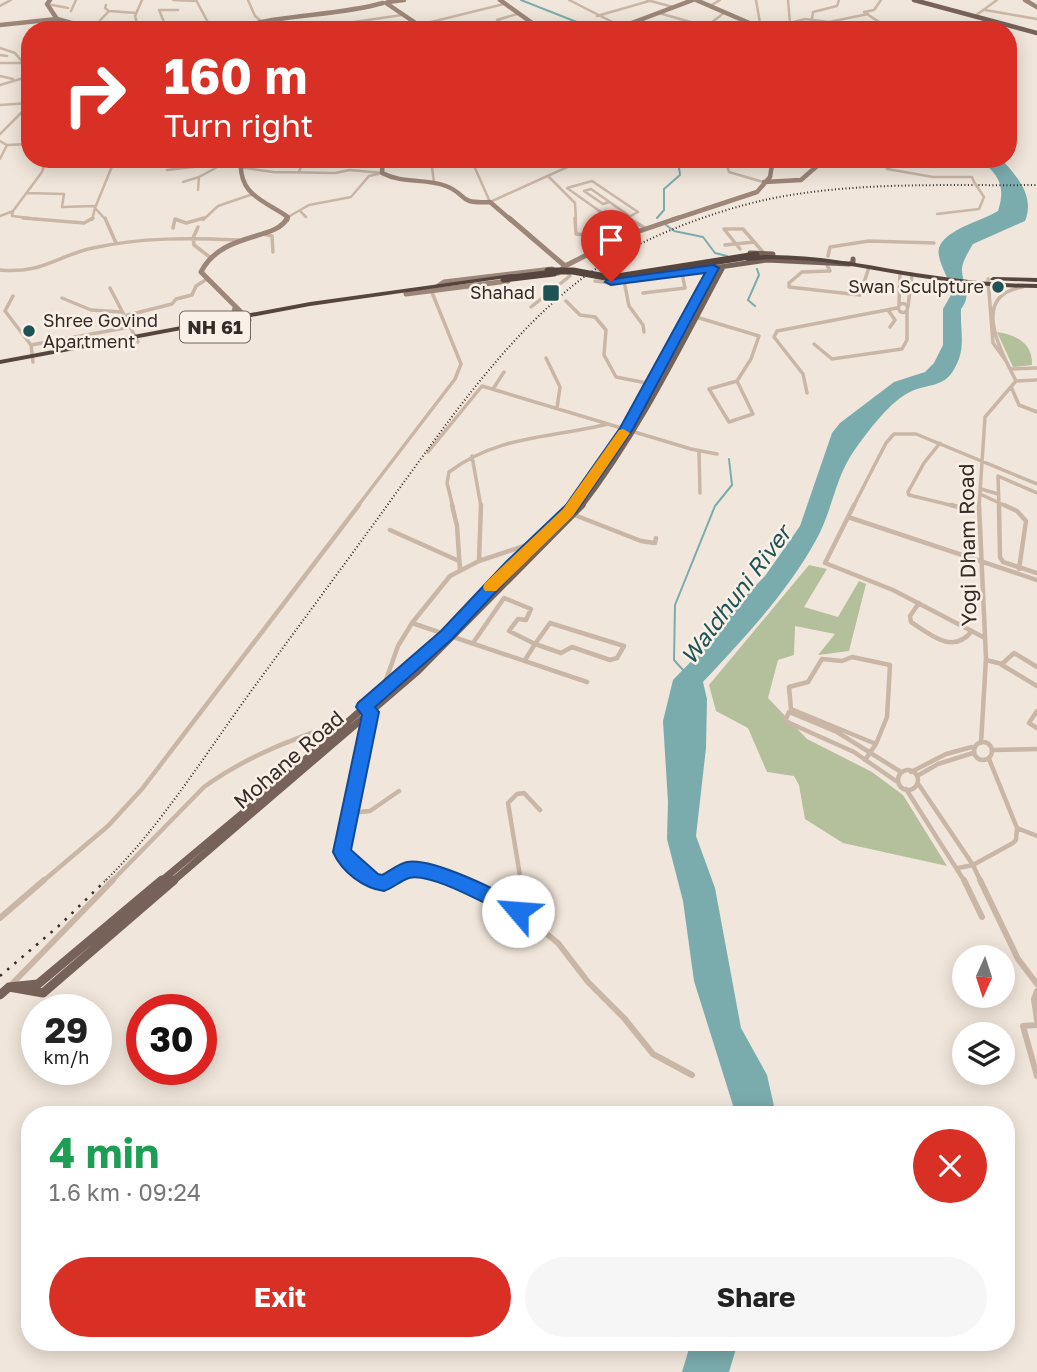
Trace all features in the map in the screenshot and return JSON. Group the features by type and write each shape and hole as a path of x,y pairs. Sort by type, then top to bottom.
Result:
{"highway":[{"name":"NH 61","path":"763,254 853,261 917,273 1037,286"},
{"name":"NH 61","path":"358,300 564,270 611,278 763,254 853,261 869,267 917,273"},
{"name":"NH 61","path":"989,282 1037,280"},
{"name":"NH 61","path":"0,365 248,318 433,289"}],"main road":[{"path":"916,0 993,21"},
{"path":"1017,27 1037,32"},
{"path":"763,254 608,276 611,283 767,260 827,259"},
{"name":"Mohane Road","path":"513,570 534,543 572,514 696,317 723,267"},
{"name":"Mohane Road","path":"41,988 450,636 513,570 572,514 613,466 634,431 713,268"},
{"name":"Mohane Road","path":"41,988 350,719 367,710 381,692 450,636"},
{"path":"0,995 9,988 41,988"}],"street":[{"path":"0,6 10,0"},
{"path":"70,9 76,0"},
{"path":"136,21 135,16 142,0"},
{"path":"173,0 196,0 207,21"},
{"path":"248,0 255,16 261,21 404,0"},
{"path":"568,0 607,21"},
{"path":"597,16 647,0 673,7"},
{"path":"638,21 697,0 747,21"},
{"path":"711,5 720,0"},
{"path":"756,0 758,21"},
{"path":"788,0 790,21"},
{"path":"811,19 813,12 837,6 839,0"},
{"path":"878,21 863,12 874,10 881,0"},
{"path":"974,16 997,0"},
{"path":"1025,0 1037,7"},
{"path":"384,1 412,21"},
{"path":"48,2 70,9"},
{"path":"48,2 57,19"},
{"path":"433,21 502,2 528,21"},
{"path":"106,5 105,8 109,11 136,13"},
{"path":"711,5 746,21"},
{"path":"50,10 70,9"},
{"path":"164,21 159,10 178,10"},
{"path":"985,10 1037,19"},
{"path":"101,21 109,11"},
{"path":"714,21 725,12"},
{"path":"658,13 687,21"},
{"path":"493,17 497,20 517,14"},
{"path":"834,21 868,14"},
{"path":"361,21 402,15"},
{"path":"32,21 63,21"},
{"path":"800,21 823,21"},
{"path":"0,24 21,22"},
{"path":"0,48 15,53 21,61"},
{"path":"0,55 7,56"},
{"path":"0,63 21,62"},
{"path":"0,76 14,79"},
{"path":"0,85 21,78"},
{"path":"0,105 21,104"},
{"path":"0,134 21,111"},
{"path":"0,141 7,145"},
{"path":"0,146 21,144"},
{"path":"0,159 7,145"},
{"path":"0,216 13,211 43,168"},
{"path":"13,211 13,216 17,218 83,223 93,219 95,207 111,168"},
{"path":"167,170 183,168"},
{"path":"183,182 200,177 215,168"},
{"path":"241,168 240,176 258,202 276,208 288,217"},
{"path":"247,168 273,172 335,173 350,170 382,173 394,180 446,186 469,203 490,202 566,168"},
{"path":"299,172 301,168"},
{"path":"382,168 382,173"},
{"path":"432,168 434,183"},
{"path":"475,168 490,202 564,265 569,276 531,307"},
{"path":"728,168 729,172 764,182 801,180 815,168"},
{"path":"0,918 73,858 108,826 142,789 455,379 461,365 459,356 433,289 555,274 564,265 628,232 757,192 769,177 770,168"},
{"path":"887,168 933,177 972,177 984,197 979,209 937,214"},
{"path":"288,217 301,212 309,205 351,197 369,176 382,173"},
{"path":"548,176 575,203 576,234 594,236 606,243"},
{"path":"198,190 200,177"},
{"path":"628,217 638,212 592,181 567,188 628,232"},
{"path":"608,202 603,204 584,191 590,189 600,196 608,202 628,217 641,228"},
{"path":"27,193 64,194 62,207 95,207 106,219 109,232 116,243"},
{"path":"173,228 175,219 186,223 202,221 205,216 229,200 253,194"},
{"path":"594,198 600,196"},
{"path":"301,212 306,217"},
{"path":"248,318 234,308 201,269 239,240 279,229 287,223 288,217"},
{"path":"740,249 724,229 742,226 763,254"},
{"path":"198,227 193,238 197,249 212,258"},
{"path":"606,243 641,228"},
{"path":"262,233 272,236 273,253"},
{"path":"0,270 34,272 93,248 150,240 239,240"},
{"path":"869,267 860,295 789,287 789,283 802,272 830,271 827,259 830,247 889,240 934,243"},
{"path":"725,244 755,242"},
{"path":"898,307 900,272"},
{"path":"683,273 687,284"},
{"path":"643,293 685,288 683,273"},
{"path":"814,344 832,359 902,349 907,340 908,300 917,273"},
{"path":"62,298 88,311 123,314 172,304 176,299 192,295 196,286 207,279"},
{"path":"595,281 611,283"},
{"path":"624,281 629,306 643,325 644,332"},
{"path":"989,282 993,298 989,324 998,351 1007,361"},
{"path":"1027,286 1005,290 998,299 993,312 994,331 1016,381 1037,380"},
{"path":"110,288 137,340"},
{"path":"13,296 5,311 31,345 33,360"},
{"path":"899,299 908,300"},
{"path":"566,302 580,315 595,317 607,330 602,342 605,361 617,377 654,385"},
{"path":"807,393 803,374 774,337 777,331 898,307 907,309"},
{"path":"230,322 234,308"},
{"path":"888,310 895,320 890,327"},
{"path":"696,317 759,336 751,359 737,381 709,388 729,422 753,414 737,381"},
{"path":"31,345 130,327"},
{"path":"546,358 560,387 557,408"},
{"path":"1010,369 1037,368"},
{"path":"493,389 504,372"},
{"name":"Yogi Dham Road","path":"981,743 986,660 984,561 979,512 985,417 989,407 1004,398 1016,381"},
{"path":"428,452 482,386 699,451 717,454"},
{"path":"1012,388 1019,405 1037,412"},
{"path":"460,569 457,526 447,477 456,466 472,455 505,442 567,434 608,424"},
{"path":"985,638 893,590 825,564 891,436 909,432 1037,484"},
{"path":"940,443 924,463 908,492 909,495 979,512"},
{"path":"699,451 700,494"},
{"path":"472,455 481,499 479,561"},
{"path":"1037,494 998,476 1000,557 1003,562 1033,574 1037,580"},
{"path":"981,491 998,494"},
{"path":"981,491 1022,514 1026,521 1018,574"},
{"path":"572,514 641,541 655,543 656,538"},
{"path":"848,517 1018,574 1033,574"},
{"path":"390,530 460,561"},
{"path":"381,692 398,646 412,623 450,576 479,561 534,543"},
{"path":"1033,574 1037,563"},
{"path":"473,643 504,598 531,609 526,620 518,619 509,631 535,643 561,653 572,647 610,660 617,658 625,648 622,644 599,640 550,623 535,643 525,660"},
{"path":"919,603 910,616 911,622 949,644 965,642 972,631"},
{"path":"412,623 587,681"},
{"path":"1002,664 1014,653 1037,667"},
{"path":"865,760 876,744 887,717 890,664 852,657 842,661 822,659 808,682 789,687 791,709 876,744"},
{"path":"986,660 1002,664 1037,686"},
{"path":"367,710 342,852 356,869 374,882 384,883 408,869 423,871 473,888 518,911 558,943 588,982 624,1018 653,1054 692,1075"},
{"path":"1037,711 1030,723 1037,728"},
{"path":"973,750 946,754 911,772 901,772 872,751 837,732 789,712 785,721 831,740 906,789 958,868 982,918"},
{"path":"9,988 204,787 223,772 247,758 350,719"},
{"path":"917,776 973,750 981,743 992,750 1037,749"},
{"path":"973,750 982,759 989,759 993,755 992,750"},
{"path":"958,868 973,864 1013,843 1017,828 989,759"},
{"path":"896,781 901,772"},
{"path":"911,772 917,776 919,785 973,864 1018,959 1037,981"},
{"path":"906,789 915,789 919,785"},
{"path":"349,813 370,811 399,791"},
{"path":"518,911 522,901 522,889 508,803 517,794 524,793 540,810"},
{"path":"1017,828 1037,836"},
{"path":"1037,991 1034,999 1037,1020"},
{"path":"1037,1025 1023,1026 1037,1076"}],"green space":[{"path":"997,332 1022,341 1030,351 1032,365 1013,367"},
{"path":"809,565 827,569 804,607 838,617 859,581 866,584 849,651 818,655 835,634 795,626 794,655 778,660 768,698 807,739 872,772 903,795 947,866 843,843 805,819 799,785 794,776 767,772 748,728 716,711 709,685"}],"water":[{"path":"989,168 1009,168 1023,188 1028,212 1025,221 973,244 966,257 962,271 966,299 961,309 962,341 960,355 953,371 945,380 904,396 888,408 874,424 849,459 822,529 804,560 764,614 703,682 707,699 706,748 696,836 715,888 741,1028 767,1075 774,1106 733,1106 694,981 683,901 667,839 668,802 663,721 673,680 712,640 733,609 765,576 800,526 832,433 840,423 894,382 925,372 934,363 943,345 943,309 952,293 940,261 939,248 951,234 998,211 1001,188"},
{"path":"688,1351 735,1351 729,1372 682,1372"}],"waterway":[{"path":"521,0 574,21"},
{"path":"657,218 664,210 664,189 680,175 679,168"},
{"path":"666,225 674,231 703,237 715,253 727,256"},
{"path":"755,306 748,300 759,275 757,269"},
{"name":"Waldhuni River","path":"684,671 674,660 675,605 715,506 732,485 729,459"}],"railway":[{"path":"105,881 143,839 180,791 483,377 550,305 595,269 668,231 720,212 769,199 869,187 1037,185"},
{"path":"0,976 61,924 105,881"}],"slow traffic":[{"path":"490,587 568,512 623,433"}],"place":[{"name":"Swan Sculpture","path":"998,287"},
{"name":"Shahad","path":"551,293"},
{"name":"Shree Govind Apartment","path":"29,331"}],"route":[{"path":"518,911 473,888 415,869 402,871 388,882 374,882 356,869 342,852 370,712 364,707 446,635 513,564 571,509 626,429 713,268 611,282"}]}
